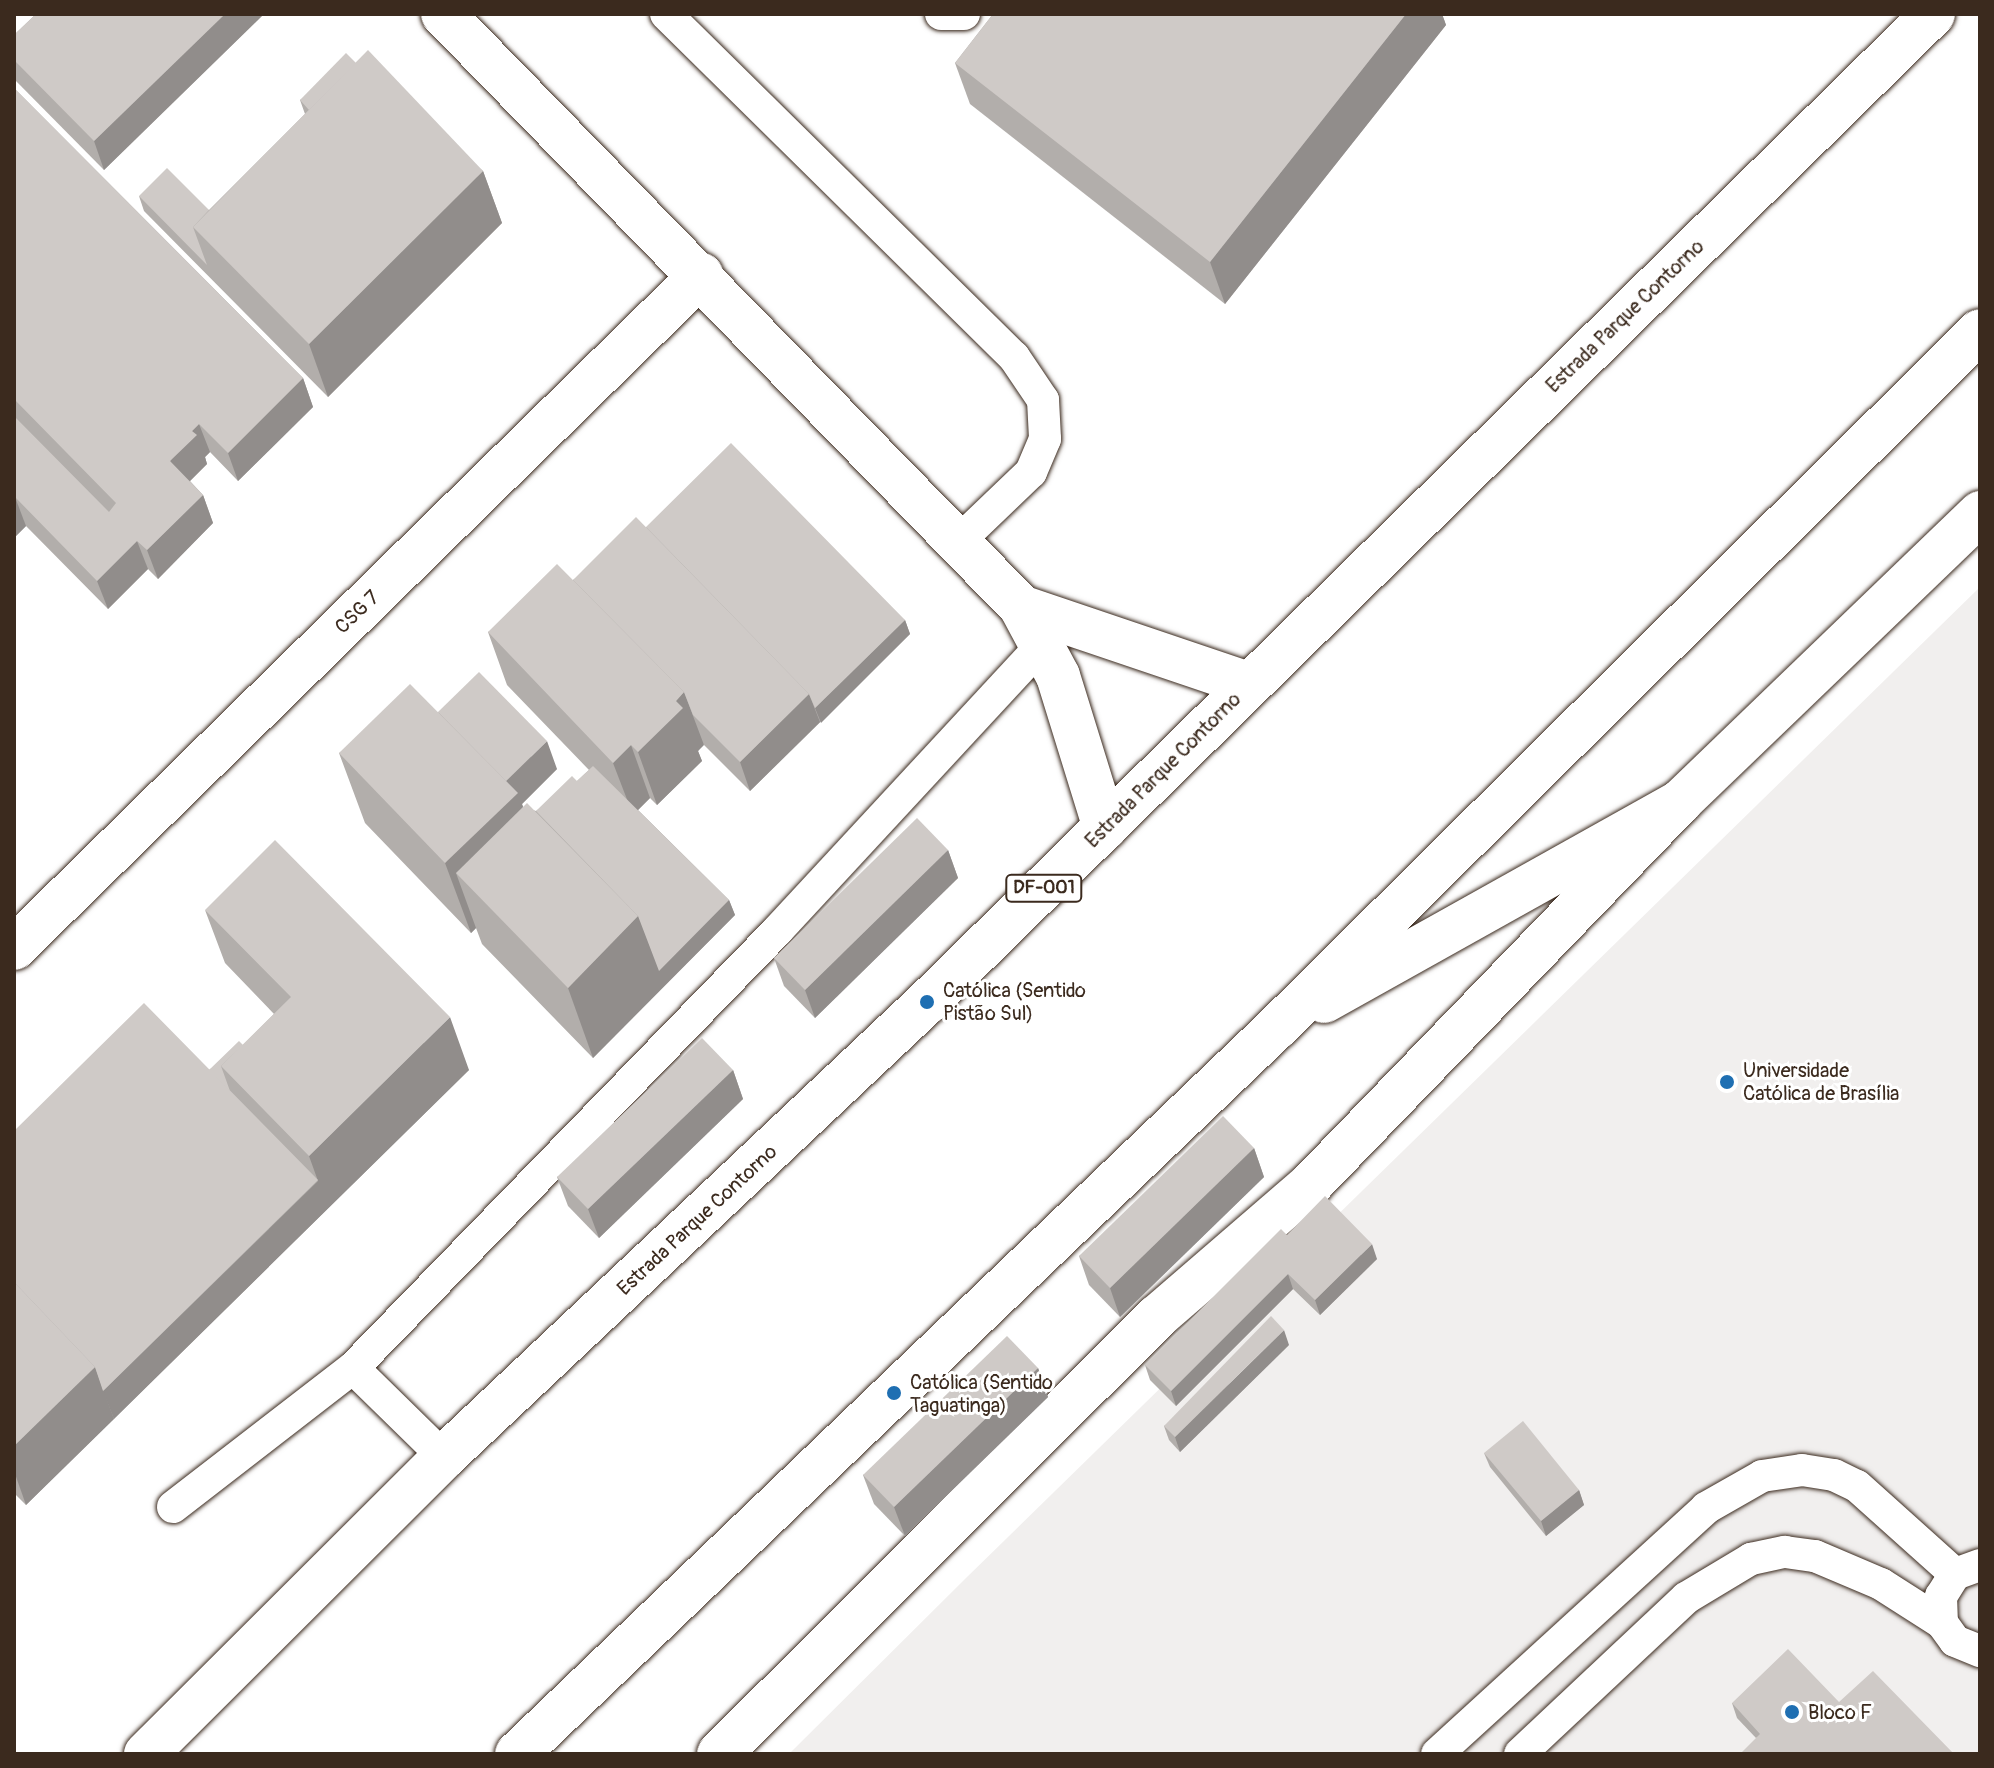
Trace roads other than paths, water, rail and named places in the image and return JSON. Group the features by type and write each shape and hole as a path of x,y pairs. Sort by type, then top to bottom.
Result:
{"main road":[{"path":"443,14 701,275 958,542 1043,623 1249,684"},
{"name":"Estrada Parque Contorno","path":"146,1754 444,1457 852,1074 1105,828 1933,14"},
{"name":"CSG 7","path":"14,948 701,275"},
{"path":"517,1754 1277,1027 1980,331"},
{"path":"719,1754 1157,1317 1312,1183 1680,802 1980,513"},
{"path":"1043,623 1105,828"},
{"path":"1277,1027 1680,802"}],"lane":[{"path":"666,14 1014,357 1043,400 1045,439 1031,472 958,542"},
{"path":"941,14 964,14"},
{"path":"173,1507 353,1368 494,1217 778,930 1043,623"},
{"path":"353,1368 444,1457"},
{"path":"1437,1754 1706,1508 1762,1476 1802,1470 1834,1475 1857,1486 1967,1570 1941,1596 1942,1623"},
{"path":"1520,1754 1686,1598 1751,1559 1785,1552 1815,1556 1881,1584 1942,1623 1955,1641 1980,1651"}],"place":[{"name":"Católica (Sentido Pistão Sul)","path":"927,1002"},
{"name":"Universidade Católica de Brasília","path":"1727,1082"},
{"name":"Católica (Sentido Taguatinga)","path":"894,1393"},
{"name":"Bloco F","path":"1792,1712"}]}
